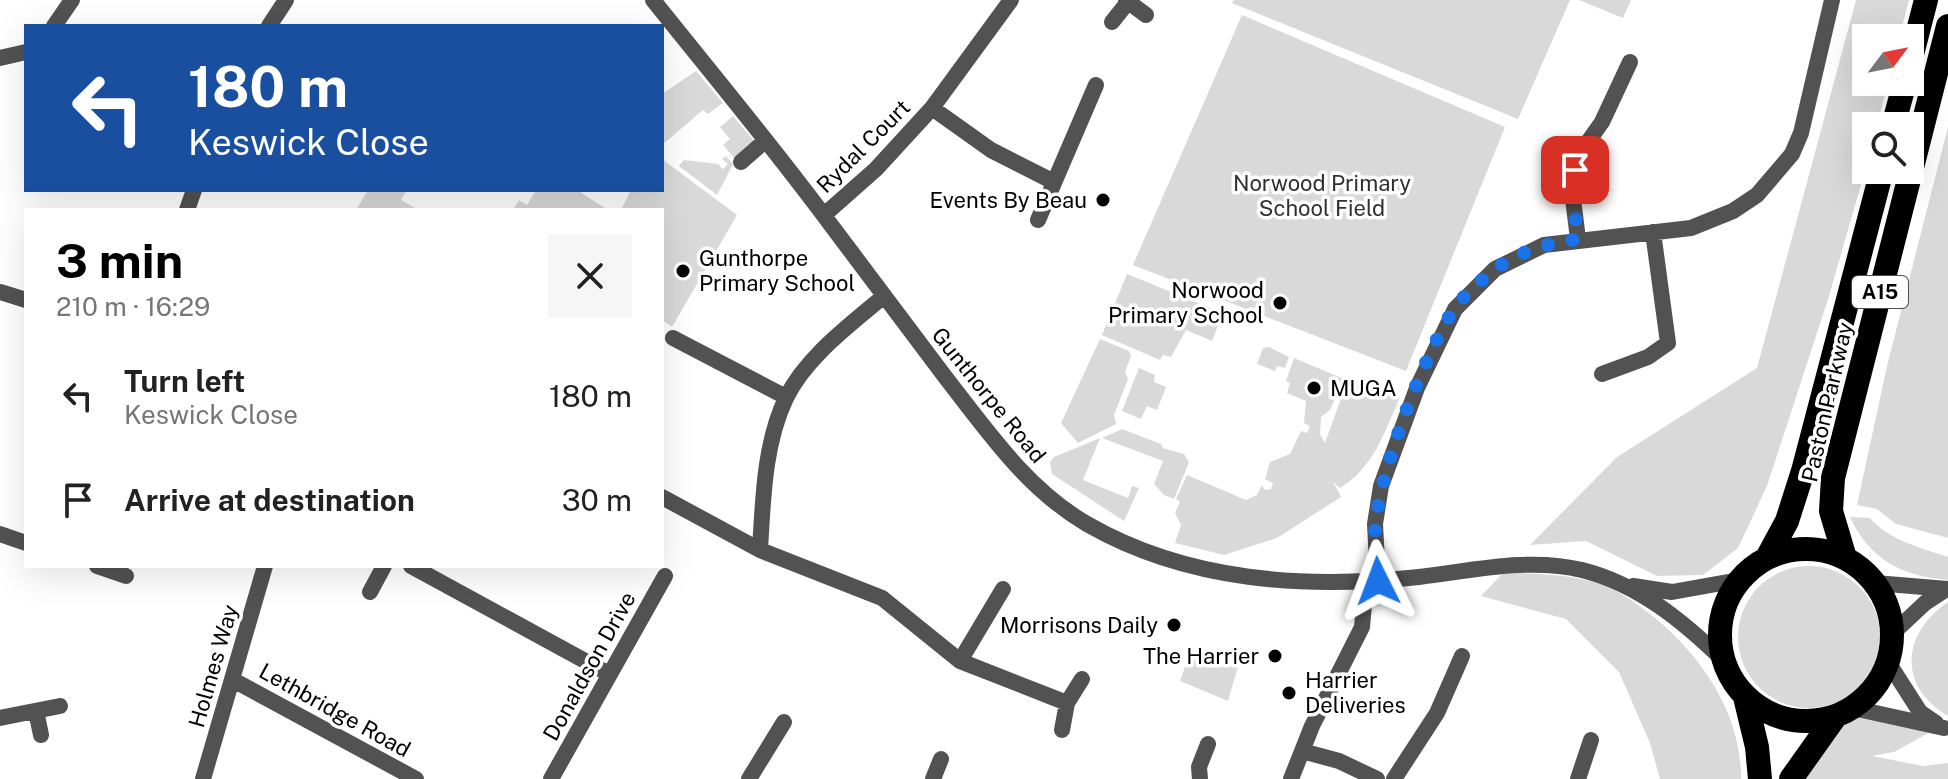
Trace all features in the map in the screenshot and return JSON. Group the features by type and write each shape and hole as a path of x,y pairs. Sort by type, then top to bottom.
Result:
{"highway":[{"path":"1920,24 1926,0"},
{"name":"Paston Parkway","path":"1845,558 1831,511 1833,478 1948,26"},
{"name":"Paston Parkway","path":"1767,558 1787,521 1803,471 1878,184"},
{"path":"1760,779 1757,747 1745,697 1724,661 1721,619 1739,580 1767,558 1782,552 1814,549 1845,558 1875,583 1890,612 1892,634 1888,662 1875,688 1844,712 1791,779"},
{"path":"1745,697 1768,713 1794,721 1844,712"}],"street":[{"path":"55,24 72,0"},
{"path":"270,24 286,0"},
{"name":"Gunthorpe Road","path":"653,0 824,215 995,442 1028,479 1089,525 1158,554 1246,577 1278,582 1372,582 1503,566 1579,570 1619,584 1672,592 1739,580"},
{"name":"Rydal Court","path":"824,215 876,169 932,108 1011,0"},
{"path":"1291,779 1362,627 1372,582 1375,524 1381,486 1417,388 1455,309 1495,269 1520,254 1544,245 1578,239 1691,228 1733,211 1757,195 1792,154 1801,133 1832,0"},
{"path":"1112,22 1127,1 1146,15"},
{"path":"0,58 24,52"},
{"path":"1578,239 1572,191 1575,170 1630,62"},
{"path":"1038,220 1096,85"},
{"name":"Rydal Court","path":"932,108 991,150 1054,182"},
{"path":"741,162 765,141"},
{"path":"1602,374 1648,357 1668,343 1653,232"},
{"path":"0,292 24,299"},
{"path":"760,550 764,488 786,397 839,333 884,296"},
{"path":"673,338 786,397"},
{"path":"664,498 760,550 796,566 846,581 894,606 929,639 960,661 1067,703"},
{"path":"0,534 24,542"},
{"path":"104,568 126,576"},
{"name":"Holmes Way","path":"203,779 264,568"},
{"path":"370,592 383,568"},
{"path":"415,568 609,674"},
{"name":"Donaldson Drive","path":"551,779 665,576"},
{"path":"1875,583 1947,589"},
{"name":"Gunthorpe Road","path":"1619,584 1682,621 1724,661"},
{"path":"960,661 1003,589"},
{"path":"1892,634 1911,615 1947,589"},
{"path":"1394,779 1437,713 1462,656"},
{"path":"1888,662 1920,712 1946,730"},
{"path":"1062,730 1067,703 1082,679"},
{"name":"Lethbridge Road","path":"233,680 416,779"},
{"path":"0,718 60,706"},
{"path":"36,711 41,735"},
{"path":"1844,712 1946,730"},
{"path":"752,778 784,722"},
{"path":"1578,779 1591,740"},
{"path":"1200,779 1199,767 1208,744"},
{"path":"1302,751 1339,761 1377,779"},
{"path":"933,779 941,759"}],"green space":[{"path":"1234,0 1570,0 1518,119 1232,3"},
{"path":"1579,0 1631,0 1623,18"},
{"path":"1856,0 1909,0 1903,24 1852,24 1852,96 1884,96 1880,112 1852,112 1852,184 1861,184 1829,296 1767,486 1738,548 1703,575 1657,576 1586,541 1530,545 1617,457 1757,368"},
{"name":"Norwood Primary School Field","path":"1242,15 1505,127 1406,371 1133,265"},
{"path":"696,71 723,103 708,114 703,110 664,143 664,93"},
{"path":"733,116 756,143 736,160 723,145 730,139 720,127"},
{"path":"1948,127 1948,538 1896,524 1877,509 1857,505 1887,366"},
{"path":"726,156 733,164 717,195 679,166 684,160 718,164 723,169 728,164 722,159"},
{"path":"664,160 737,215 672,327 664,321 664,208 622,208 630,192 664,192"},
{"path":"367,192 406,192 401,200 415,208 357,208"},
{"path":"535,192 580,192 605,208 514,208 519,200 527,205"},
{"path":"1127,274 1223,313 1212,341 1186,330 1171,357 1163,355 1160,360 1102,335"},
{"path":"1100,339 1129,351 1131,356 1125,372 1128,379 1114,415 1116,424 1078,443 1061,423"},
{"path":"1269,347 1289,357 1285,368 1277,366 1275,371 1257,364 1263,348"},
{"path":"1294,358 1344,379 1330,410 1321,417 1320,434 1325,443 1349,376 1400,397 1370,459 1352,480 1340,488 1333,482 1341,497 1277,538 1224,555 1175,543 1181,525 1175,513 1180,502 1176,499 1187,475 1246,500 1257,495 1262,485 1265,490 1271,489 1273,483 1265,479 1270,462 1290,454 1301,431 1307,433 1310,426 1304,423 1306,401 1287,393 1290,383 1286,381"},
{"path":"1139,368 1155,375 1154,382 1166,387 1157,410 1147,406 1141,419 1122,411"},
{"path":"1122,429 1184,454 1189,462 1174,499 1164,495 1154,484 1163,461 1102,438"},
{"path":"1100,438 1083,480 1128,498 1132,486 1139,488 1124,521 1052,474 1050,462 1054,457"},
{"path":"1850,517 1870,518 1896,538 1948,557 1948,580 1916,575 1889,563 1867,544"},
{"path":"1809,566 1836,572 1859,587 1874,610 1880,637 1874,664 1859,687 1836,702 1809,708 1782,702 1759,687 1744,664 1738,637 1744,610 1759,587 1782,572"},
{"path":"1504,572 1591,581 1618,592 1665,626 1686,647 1720,696 1739,750 1741,779 1660,779 1650,743 1619,672 1566,619 1481,596"},
{"path":"1948,602 1948,716 1931,704 1920,690 1913,675 1912,659 1921,629"},
{"path":"1235,646 1243,649 1228,701 1180,681 1189,655 1225,667"},
{"path":"1856,715 1932,731 1894,752 1872,756 1923,766 1948,763 1948,779 1800,779 1838,727"}],"place":[{"name":"Events By Beau","path":"1103,200"},
{"name":"Gunthorpe Primary School","path":"683,271"},
{"name":"Norwood Primary School","path":"1280,303"},
{"name":"MUGA","path":"1314,388"},
{"name":"Morrisons Daily","path":"1174,625"},
{"name":"The Harrier","path":"1275,656"},
{"name":"Harrier Deliveries","path":"1289,693"}],"route":[{"path":"1378,581 1375,524 1381,486 1410,406 1443,332 1455,309 1495,269 1520,254 1544,245 1578,239 1572,191 1575,170"}]}
